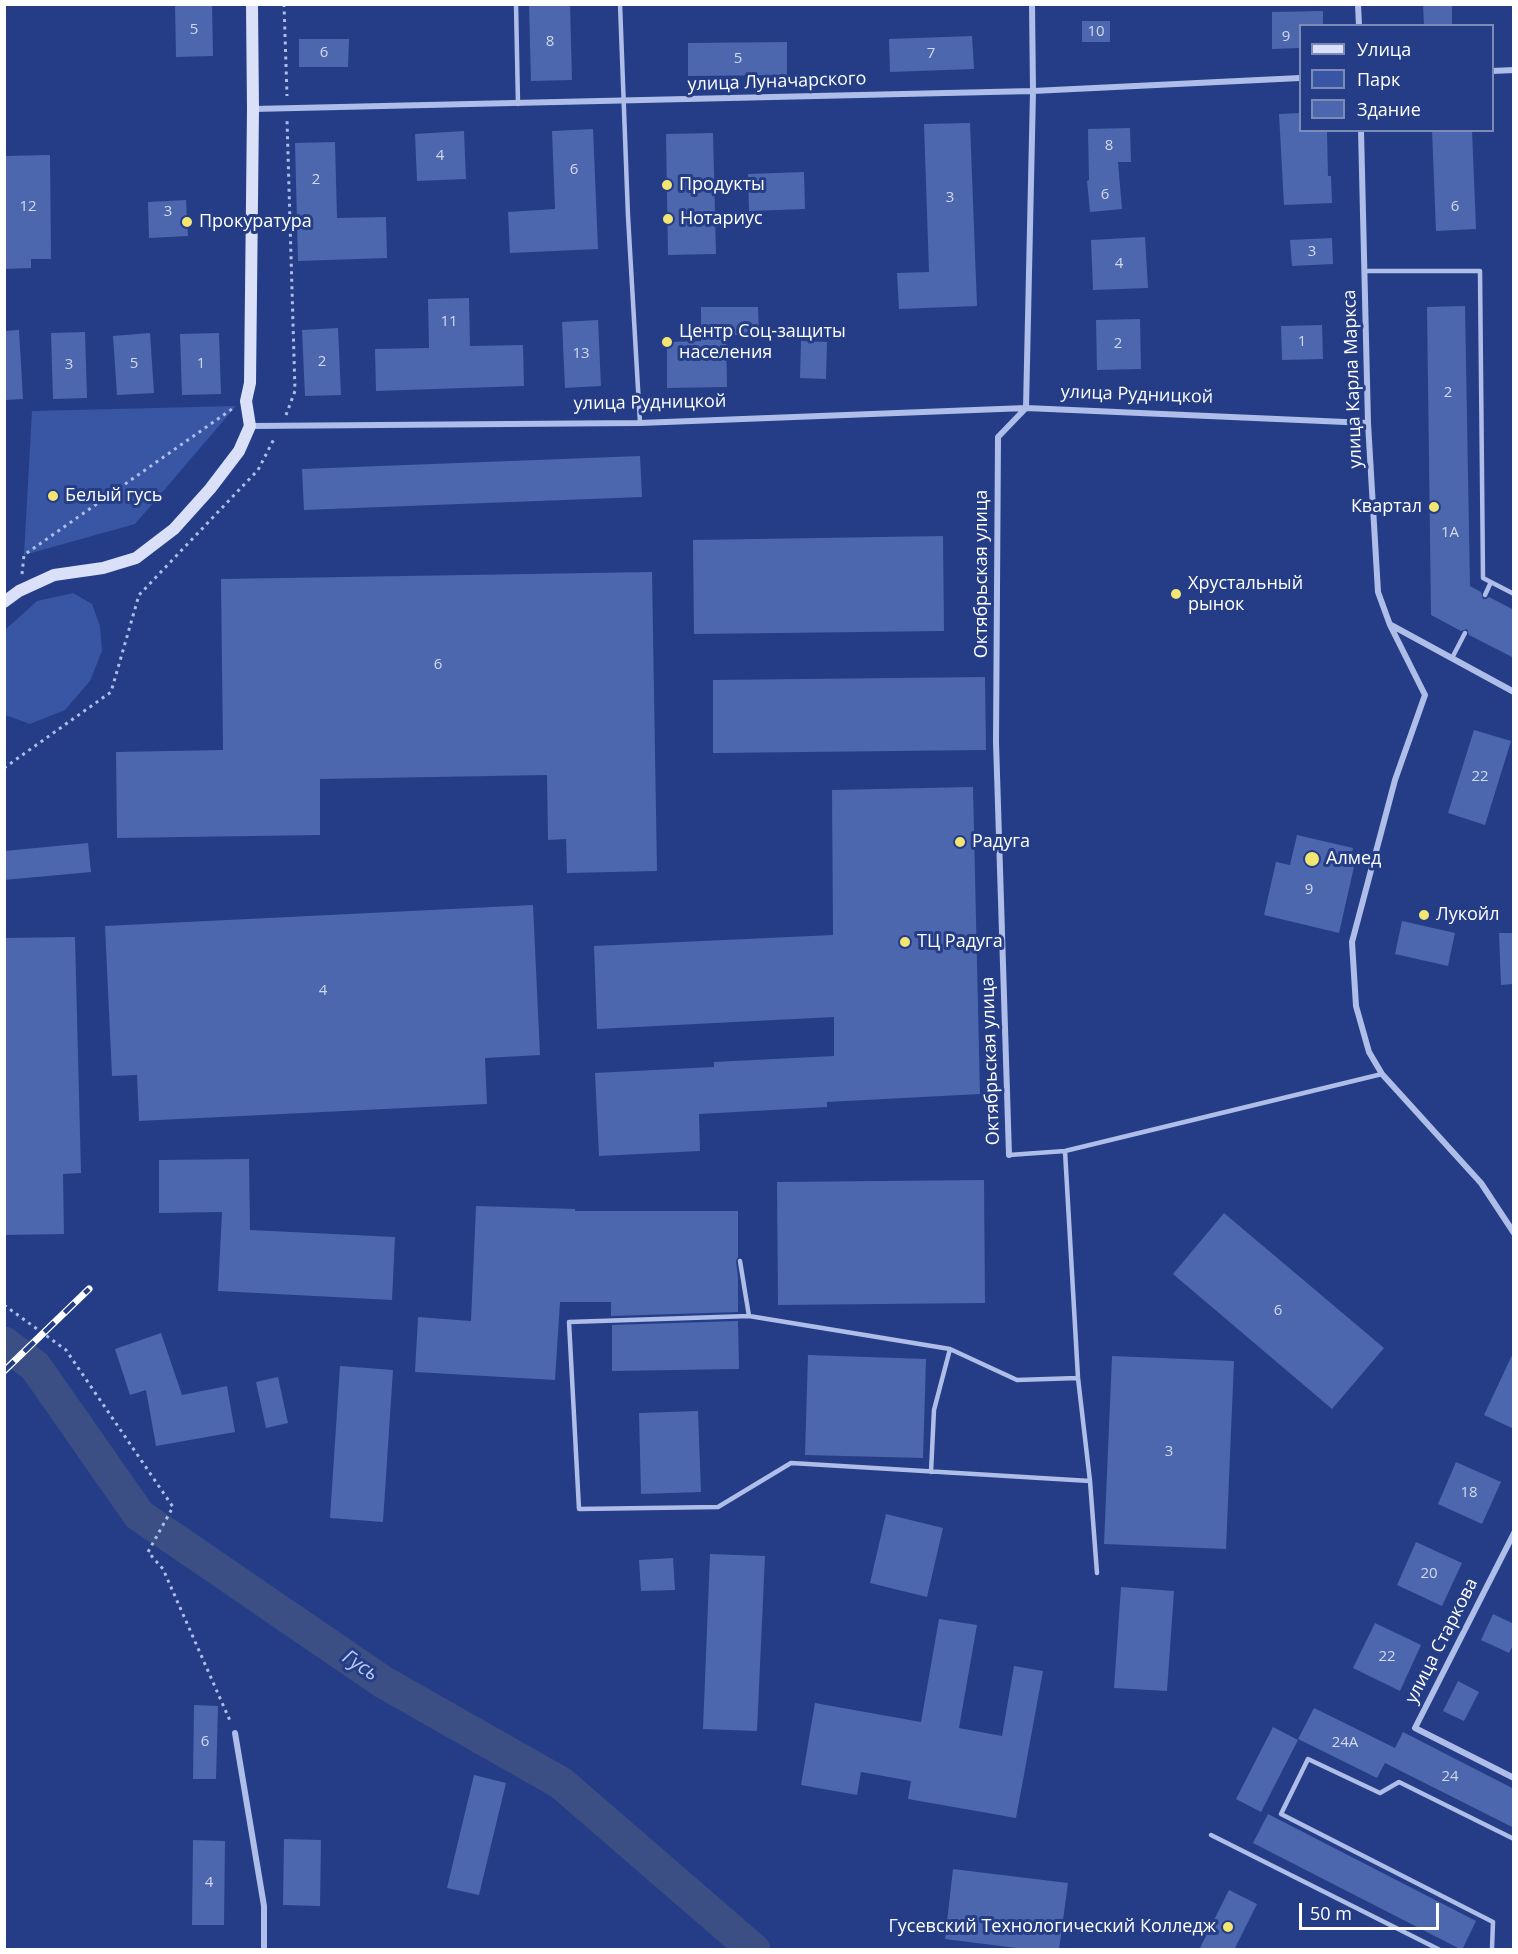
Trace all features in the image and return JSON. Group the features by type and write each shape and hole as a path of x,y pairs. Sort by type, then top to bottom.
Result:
{"street":[{"path":"4,602 19,591 54,575 103,568 136,558 174,529 210,489 238,451 250,426 246,401 250,383 252,4"},
{"path":"1026,408 1033,91 1032,4"},
{"path":"1358,4 1359,24"},
{"path":"1494,71 1514,70"},
{"name":"улица Луначарского","path":"253,109 1033,91 1299,78"},
{"name":"улица Карла Маркса","path":"1361,132 1368,423 1378,592 1390,625 1425,695 1395,780 1352,942 1353,984 1358,1014 1369,1052 1382,1074 1482,1183 1514,1233"},
{"name":"улица Рудницкой","path":"250,426 640,423 1026,408 1368,423"},
{"name":"Октябрьская улица","path":"1009,1155 996,742 998,437 1026,408"},
{"path":"1390,625 1514,692"},
{"name":"улица Старкова","path":"1514,1533 1415,1728 1514,1778"},
{"path":"235,1733 264,1906 264,1950"}],"lane":[{"path":"516,4 518,104"},
{"path":"620,4 640,423"},
{"path":"1365,271 1479,271 1484,578 1514,594"},
{"path":"1485,595 1491,582"},
{"path":"1452,658 1465,633"},
{"path":"1009,1155 1065,1151 1382,1074"},
{"path":"1065,1151 1078,1378 1090,1481 1097,1573"},
{"path":"740,1261 749,1316"},
{"path":"1078,1378 1017,1380 950,1349 749,1316 569,1322 579,1509 718,1507 791,1463 1090,1481"},
{"path":"931,1472 933,1410 950,1349"},
{"path":"1491,1949 1493,1922 1281,1814 1308,1759 1380,1793 1400,1782 1514,1839"},
{"path":"1211,1835 1440,1950"}],"path":[{"path":"284,4 287,109"},
{"path":"19,591 24,555 246,401"},
{"path":"4,1305 66,1350 173,1507 148,1552 163,1569 235,1733"}],"green space":[{"path":"236,406 135,524 24,555 32,411"},
{"path":"73,593 92,604 100,626 102,651 90,681 65,710 30,724 5,715 5,630 37,601"}],"building":[{"path":"175,4 212,4 213,56 176,57"},
{"path":"529,4 570,4 572,80 531,81"},
{"path":"1423,4 1452,4 1452,24 1424,24"},
{"path":"1323,11 1323,24 1299,24 1299,48 1272,49 1272,12"},
{"path":"1082,21 1110,21 1110,42 1082,42"},
{"path":"972,36 974,69 890,72 889,39"},
{"path":"299,39 349,39 348,67 299,67"},
{"path":"787,42 787,75 688,76 688,43"},
{"path":"1299,113 1299,132 1327,132 1328,176 1331,176 1332,203 1284,205 1279,114"},
{"path":"970,123 977,306 899,309 897,273 929,272 924,124"},
{"path":"1130,128 1131,162 1118,162 1122,209 1090,212 1087,181 1089,180 1088,129"},
{"path":"593,129 598,249 510,253 508,212 555,209 552,131"},
{"path":"464,131 466,179 417,181 415,134"},
{"path":"1432,132 1472,132 1476,229 1436,231"},
{"path":"713,133 716,254 668,255 666,134"},
{"path":"335,142 337,218 386,217 387,258 298,261 295,143"},
{"path":"50,155 51,259 31,259 31,268 4,269 4,156"},
{"path":"804,172 805,209 749,211 748,174"},
{"path":"186,200 188,236 149,238 148,202"},
{"path":"1145,237 1148,288 1093,290 1091,240"},
{"path":"1332,238 1333,264 1292,266 1290,240"},
{"path":"469,298 470,346 523,345 524,386 376,391 375,349 429,348 428,299"},
{"path":"1465,306 1470,586 1481,592 1483,599 1489,597 1514,610 1514,658 1469,635 1467,629 1461,631 1431,615 1427,307"},
{"path":"701,307 758,307 759,335 726,335 727,387 667,388 667,342 701,341"},
{"path":"1140,319 1141,369 1097,370 1096,320"},
{"path":"598,320 601,386 565,388 562,322"},
{"path":"1322,325 1323,359 1282,360 1281,326"},
{"path":"338,328 341,395 305,396 302,330"},
{"path":"19,330 23,399 4,400 4,331"},
{"path":"85,332 87,398 53,399 51,333"},
{"path":"150,333 154,393 117,395 113,336"},
{"path":"219,333 221,394 182,395 180,334"},
{"path":"801,341 827,342 826,379 800,378"},
{"path":"640,456 642,497 304,510 302,469"},
{"path":"943,536 944,631 694,634 693,540"},
{"path":"652,572 657,871 567,873 566,839 548,840 547,775 320,779 320,835 117,838 116,752 223,750 221,579"},
{"path":"985,677 986,750 713,753 713,680"},
{"path":"1474,730 1511,741 1485,825 1448,813"},
{"path":"973,787 980,1094 827,1102 827,1107 699,1114 700,1151 599,1156 595,1073 714,1067 714,1062 834,1056 834,1017 597,1029 594,946 833,935 832,790"},
{"path":"1297,835 1353,848 1351,857 1356,858 1339,933 1264,915 1276,862 1290,865"},
{"path":"88,843 91,872 4,880 4,851"},
{"path":"533,905 540,1055 485,1058 487,1104 139,1121 137,1075 112,1076 105,926"},
{"path":"1402,921 1455,933 1448,966 1395,954"},
{"path":"1499,933 1514,933 1514,984 1501,985"},
{"path":"75,937 81,1173 63,1174 64,1234 4,1235 4,938"},
{"path":"249,1159 250,1230 395,1237 392,1300 218,1291 222,1212 159,1213 159,1160"},
{"path":"984,1180 985,1303 778,1305 777,1182"},
{"path":"476,1206 575,1209 575,1211 738,1211 738,1257 736,1261 738,1312 611,1316 611,1302 560,1302 555,1380 415,1372 418,1317 471,1321"},
{"path":"1224,1213 1384,1348 1332,1409 1173,1274"},
{"path":"738,1321 739,1369 612,1371 612,1325"},
{"path":"161,1333 182,1395 227,1386 235,1432 156,1446 146,1390 130,1395 115,1349"},
{"path":"1514,1351 1514,1429 1484,1415"},
{"path":"808,1355 926,1359 923,1458 805,1455"},
{"path":"1112,1356 1234,1361 1226,1549 1104,1544"},
{"path":"340,1366 393,1370 383,1522 330,1518"},
{"path":"278,1377 288,1423 266,1428 256,1382"},
{"path":"698,1411 701,1492 641,1494 639,1413"},
{"path":"1456,1462 1501,1482 1482,1524 1438,1504"},
{"path":"886,1514 943,1528 927,1597 870,1583"},
{"path":"1416,1542 1462,1563 1442,1606 1397,1585"},
{"path":"710,1554 765,1556 757,1731 703,1729"},
{"path":"673,1558 675,1590 641,1591 639,1560"},
{"path":"1121,1587 1174,1591 1167,1691 1114,1688"},
{"path":"1493,1614 1514,1624 1514,1643 1509,1653 1481,1640"},
{"path":"939,1619 977,1625 959,1728 1002,1736 1014,1666 1043,1671 1016,1818 908,1799 911,1781 861,1772 857,1795 801,1785 815,1703 921,1722"},
{"path":"1375,1623 1421,1645 1400,1691 1353,1668"},
{"path":"1458,1681 1479,1692 1464,1721 1443,1711"},
{"path":"194,1705 218,1706 216,1779 193,1779"},
{"path":"1314,1708 1395,1748 1403,1732 1514,1789 1514,1828 1385,1763 1377,1778 1298,1739"},
{"path":"1273,1727 1298,1740 1261,1812 1236,1799"},
{"path":"474,1775 506,1783 479,1895 447,1888"},
{"path":"1268,1814 1476,1921 1462,1950 1253,1843"},
{"path":"284,1839 321,1840 320,1906 283,1905"},
{"path":"193,1840 225,1841 224,1925 192,1925"},
{"path":"953,1869 1068,1883 1059,1950 1032,1950 945,1939"},
{"name":"Гусевский Технологический Колледж","path":"1229,1890 1257,1904 1234,1950 1199,1950"}],"waterway":[{"name":"Гусь","path":"4,1343 35,1366 139,1515 383,1682 561,1783 754,1950"}],"railway":[{"path":"4,1371 89,1289"}],"place":[{"name":"Продукты","path":"667,185"},
{"name":"Нотариус","path":"668,219"},
{"name":"Прокуратура","path":"187,222"},
{"name":"Центр Соц-защиты населения","path":"667,342"},
{"name":"Белый гусь","path":"53,496"},
{"name":"Квартал","path":"1434,507"},
{"name":"Хрустальный рынок","path":"1176,594"},
{"name":"Радуга","path":"960,842"},
{"name":"Алмед","path":"1312,859"},
{"name":"Лукойл","path":"1424,915"},
{"name":"ТЦ Радуга","path":"905,942"},
{"name":"Гусевский Технологический Колледж","path":"1228,1927"}]}
